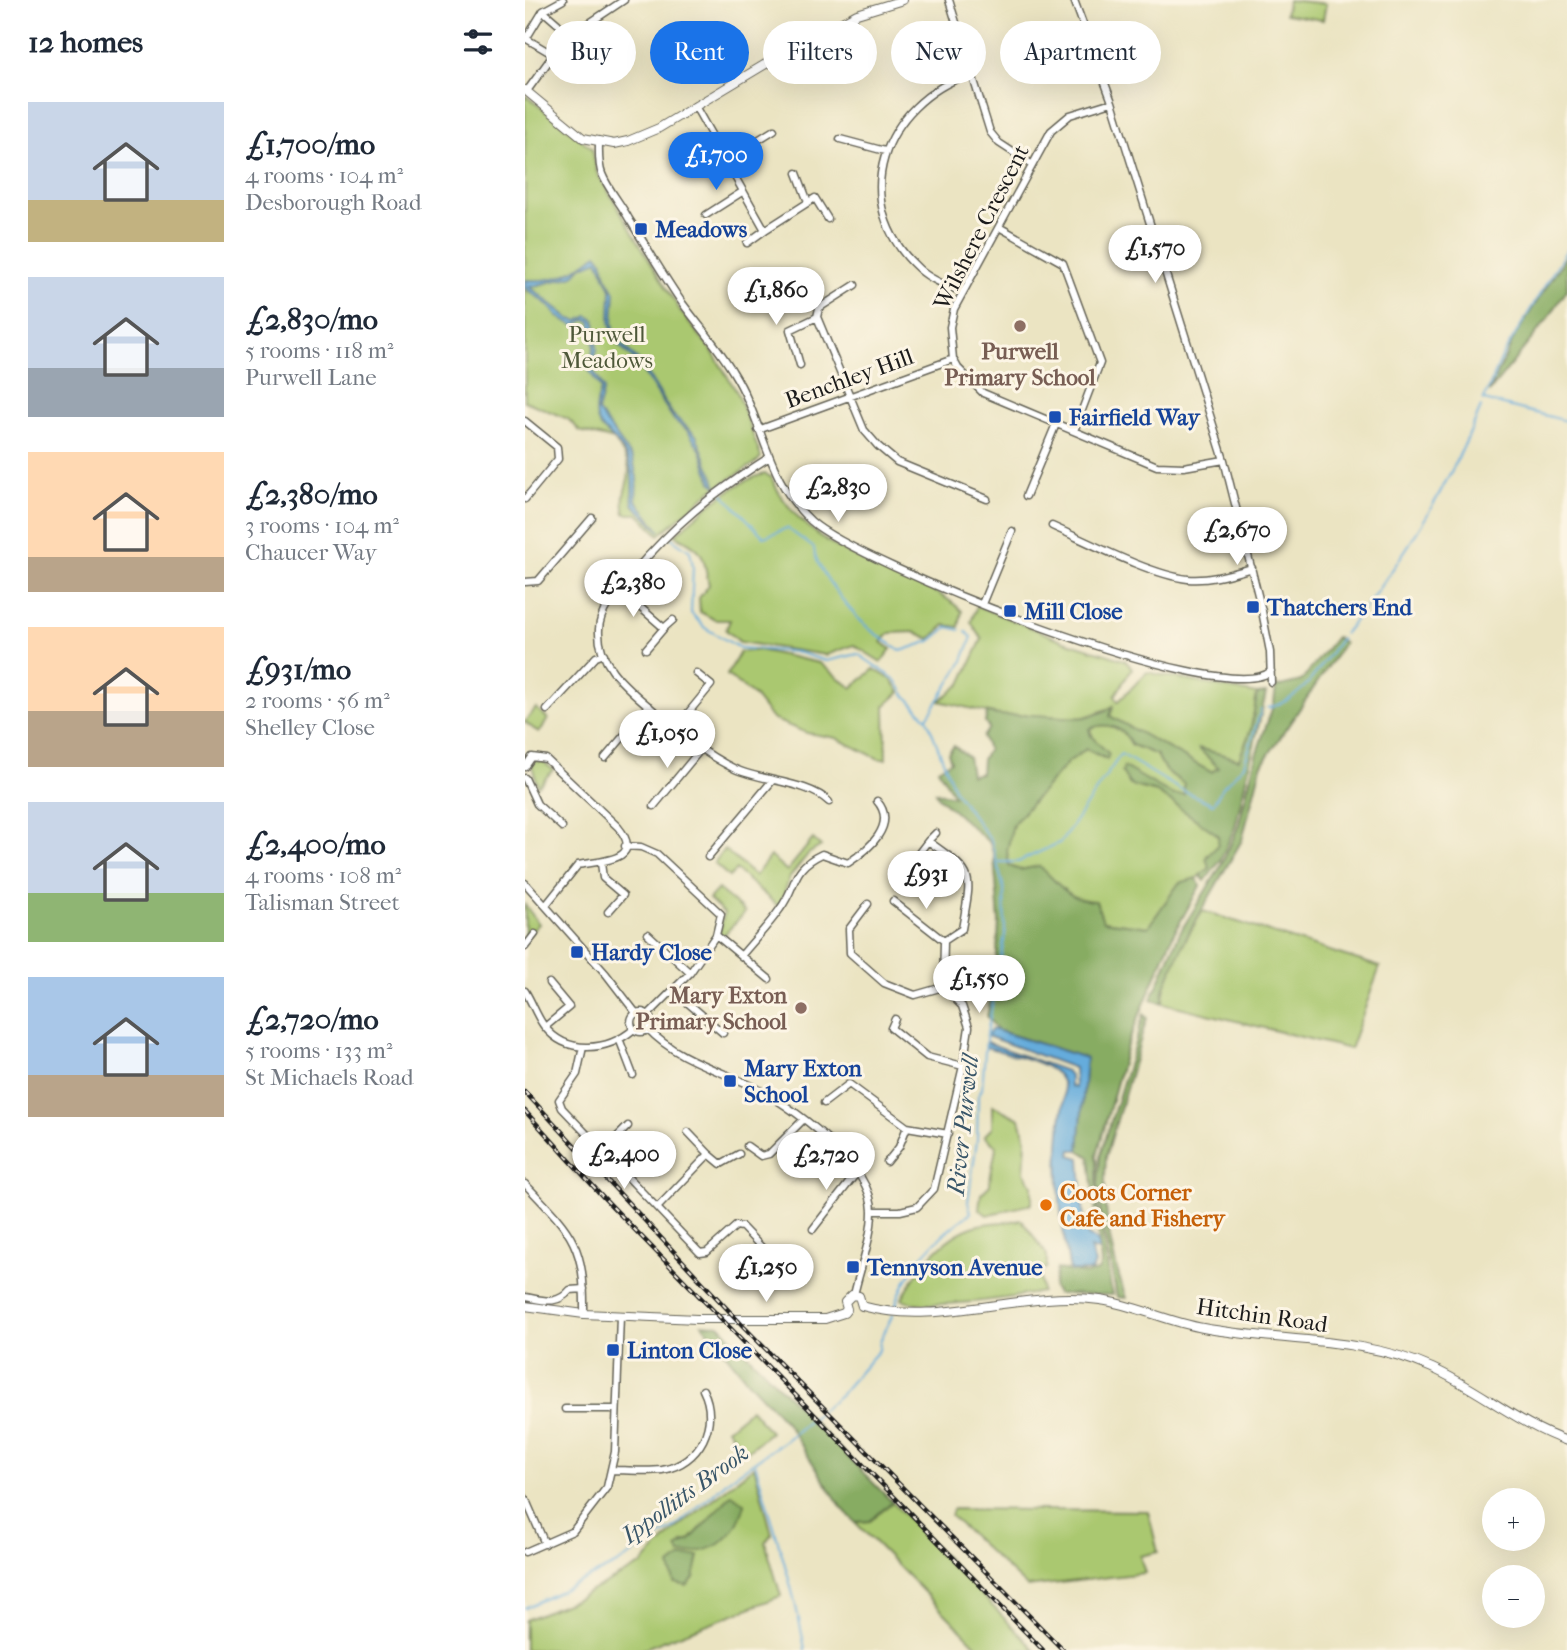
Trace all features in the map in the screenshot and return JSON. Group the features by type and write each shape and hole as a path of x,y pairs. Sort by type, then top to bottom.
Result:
{"street":[{"path":"546,51 526,39 543,11 563,0"},
{"path":"592,21 624,0"},
{"path":"546,63 526,91 583,138 599,142 628,141 659,128 857,14 903,0"},
{"path":"949,0 955,21"},
{"path":"1074,0 1112,102 1224,460 1270,652 1271,682"},
{"path":"543,11 555,21"},
{"path":"945,84 925,96 901,121 885,151 881,197 885,218 896,240 921,271 962,292"},
{"path":"973,84 990,132 999,143 1031,164"},
{"name":"Wilshere Crescent","path":"953,359 950,327 962,292 1044,141 1059,123 1070,115 1112,102"},
{"path":"695,106 765,230"},
{"path":"725,161 774,130"},
{"path":"840,139 885,151"},
{"path":"599,142 602,174 682,302 735,375 768,458 799,509 825,533 1046,630 1182,670 1260,677 1271,671"},
{"path":"797,173 808,202"},
{"path":"706,215 742,192"},
{"path":"747,243 815,198 828,219"},
{"path":"999,227 1059,258 1077,300 1100,368 1074,431"},
{"path":"855,285 819,308 817,317 865,430 897,462 987,499"},
{"path":"800,365 790,330 817,317"},
{"path":"953,359 958,368 983,393 1157,466 1184,467 1224,460"},
{"name":"Benchley Hill","path":"758,430 953,359"},
{"path":"525,421 557,447 558,459 526,496"},
{"path":"1026,496 1056,424"},
{"path":"768,458 722,487 666,534 619,589 600,620 599,631 604,654 615,676 701,749 735,769 811,790 829,802"},
{"path":"525,582 538,581 591,518"},
{"path":"1052,527 1190,579 1220,576 1252,568"},
{"path":"982,604 1012,531"},
{"path":"619,589 664,628"},
{"path":"646,649 673,620"},
{"path":"547,710 596,657 604,654"},
{"path":"675,729 711,685 696,673"},
{"path":"605,758 649,706"},
{"path":"654,806 701,749"},
{"path":"525,767 532,757 547,759 618,827 623,833 625,846 614,861 575,867 560,892 546,905"},
{"path":"525,778 537,804 562,827"},
{"path":"708,857 772,781"},
{"path":"741,956 782,907 793,879 804,862 822,854 848,863 872,841 885,824 884,810 877,801"},
{"path":"912,862 936,833"},
{"path":"928,841 961,864 968,873 970,885 961,929 944,941"},
{"path":"625,846 641,847 657,854 721,914 716,936 691,973 648,1015"},
{"path":"601,863 603,878 623,895 608,912"},
{"path":"525,883 636,1013 648,1015"},
{"path":"893,901 944,941"},
{"path":"868,904 849,929 850,953 884,983 915,995 943,987"},
{"path":"525,947 535,934"},
{"path":"648,934 691,973"},
{"path":"716,936 769,979"},
{"path":"871,1211 900,1211 917,1207 934,1189 963,1066 969,1027 961,1006 943,987 944,941"},
{"path":"544,1027 569,1007 549,983"},
{"path":"525,991 544,1027 569,1044 583,1047 620,1041 634,1029"},
{"path":"674,991 723,1033"},
{"path":"636,1013 631,1021 634,1029 639,1032 648,1029"},
{"path":"648,1015 651,1021 648,1029"},
{"path":"895,1019 891,1028 927,1057 963,1066"},
{"path":"648,1029 681,1053 751,1085 803,1120 858,1171 867,1188 871,1211 854,1295"},
{"path":"620,1041 633,1074"},
{"path":"583,1047 577,1074 559,1100 562,1108 605,1149 700,1253 707,1252 736,1226 742,1227 767,1253"},
{"path":"824,1103 849,1084 907,1127 948,1134"},
{"path":"747,1146 761,1156 769,1154 803,1120"},
{"path":"605,1149 628,1126"},
{"path":"887,1162 899,1147 907,1127"},
{"path":"688,1132 721,1164 739,1154"},
{"path":"658,1208 709,1154"},
{"path":"813,1228 858,1171"},
{"path":"525,1184 573,1237 581,1258 584,1314"},
{"path":"525,1297 552,1302 570,1290 584,1289"},
{"path":"847,1309 856,1312 862,1306 862,1299 854,1295"},
{"path":"847,1309 846,1299 854,1295"},
{"name":"Hitchin Road","path":"862,1306 934,1311 1066,1299 1101,1300 1201,1328 1363,1349 1433,1368 1539,1431 1567,1441"},
{"path":"525,1306 620,1316 816,1320 834,1318 847,1309"},
{"path":"525,1552 573,1531 597,1504 613,1470 620,1316"},
{"path":"613,1470 663,1470 689,1458 700,1446 710,1424 710,1410 703,1390"},
{"path":"565,1409 615,1409"},
{"path":"525,1498 545,1544"}],"green space":[{"path":"1288,0 1326,4 1323,20 1285,14"},
{"name":"Purwell Meadows","path":"525,95 592,148 597,173 681,312 712,351 738,394 761,457 712,490 659,535 638,514 625,514 624,493 628,464 614,440 580,431 568,419 525,401"},
{"path":"1567,255 1567,290 1547,320 1489,392 1515,336"},
{"path":"765,474 771,477 795,514 827,541 846,553 956,605 962,611 959,627 945,625 930,639 916,632 890,633 882,642 891,649 881,662 854,645 826,655 740,642 726,630 730,620 715,620 700,612 699,598 709,585 703,559 692,544 675,535 729,491 741,483"},
{"path":"977,606 1064,641 1125,660 1132,668 1115,696 1118,702 1147,672 1257,694 1251,729 1239,759 1200,749 1219,768 1211,772 1110,716 1113,707 1082,718 1024,715 1011,718 939,701 961,684 982,639 971,622"},
{"path":"1336,637 1344,643 1261,766 1242,840 1187,936 1163,991 1163,1003 1151,1000 1180,932 1221,866 1238,827 1256,755 1274,703 1276,687 1301,681"},
{"path":"759,650 819,663 852,688 874,669 892,680 900,692 885,706 886,759 879,759 836,738 807,733 772,719 754,696 727,675 740,652"},
{"path":"1266,693 1235,827 1220,861 1205,881 1200,875 1210,868 1206,859 1216,847 1218,835 1157,792 1130,785 1122,772 1124,767 1173,795 1184,795 1184,784 1165,770 1157,755 1132,745 1124,734 1114,727 1089,729 1091,736 1109,754 1107,759 1086,749 1067,763 1013,824 1007,851 1009,866 1020,870 1039,866 1070,894 1096,901 1103,921 1148,927 1179,883 1197,878 1200,886 1173,935 1127,1045 1097,1155 1097,1202 1112,1295 1057,1294 1053,1287 1057,1269 1086,1274 1098,1271 1101,1264 1090,1157 1079,1150 1086,1058 997,1030 987,1016 996,968 999,922 994,856 990,843 938,797 936,792 954,796 938,769 951,761 948,753 954,746 968,757 971,775 981,773 982,759 988,750 983,737 989,728 985,722 987,713 1071,718 1092,716 1113,706 1110,716 1211,772 1219,768 1198,748 1239,759 1251,729 1257,694"},
{"path":"536,708 548,719 539,733 525,722"},
{"path":"1099,725 1119,729 1132,745 1157,755 1165,770 1184,784 1184,795 1173,795 1124,768 1130,785 1157,792 1218,835 1219,843 1214,854 1207,855 1210,868 1197,878 1179,883 1148,927 1103,921 1083,901 1064,893 1039,866 1020,870 1009,866 1007,851 1013,824 1067,763 1086,749 1103,758 1089,728"},
{"path":"535,761 543,761 553,770 538,786 532,766"},
{"path":"813,839 821,846 808,854 790,877 779,907 736,870 729,877 714,863 724,849 755,876 770,856 787,871"},
{"path":"718,889 745,912 722,937 719,935 724,913 709,899"},
{"path":"525,905 539,924 525,938"},
{"path":"1203,911 1380,967 1350,1049 1163,1003 1171,967"},
{"path":"1144,1014 1147,1018 1106,1157 1105,1194 1109,1229 1126,1298 1117,1297 1098,1185 1100,1157"},
{"path":"992,1105 1020,1119 1026,1140 1024,1172 1032,1185 1032,1204 987,1215 979,1209 981,1194 990,1185 996,1146 984,1136 992,1128"},
{"path":"1022,1220 1047,1255 1047,1267 1040,1273 1042,1292 948,1304 912,1303 902,1299 925,1263 958,1234 984,1224"},
{"path":"702,1324 719,1325 892,1502 870,1521 855,1522 842,1508 786,1422 750,1384"},
{"path":"751,1409 770,1432 746,1452 727,1429"},
{"path":"754,1466 772,1534 765,1542 781,1596 640,1650 525,1650 525,1620 574,1600 641,1565 675,1530","holes":["732,1495 744,1504 680,1554 682,1543 690,1540"]},
{"path":"732,1494 745,1504 730,1535 714,1547 680,1554 677,1548 690,1540"},
{"path":"892,1502 1035,1650 981,1650 855,1522 870,1521"},
{"path":"953,1509 1148,1511 1158,1552 1140,1556 1145,1573 1027,1587 951,1516"},
{"path":"699,1556 694,1578 687,1586 674,1583 670,1566 682,1557"}],"water":[{"path":"597,254 615,292 613,323 616,338 641,363 673,415 696,435 717,486 712,483 701,451 688,431 674,420 638,364 614,340 610,322 611,289 598,260 581,267 573,276 530,287 570,319 578,321 588,316 595,320 597,350 592,368 604,389 598,411 633,459 637,478 636,500 660,531 633,504 628,460 622,449 598,422 597,404 601,389 589,370 594,346 591,321 586,320 575,325 564,320 525,287 525,280 546,280 564,275"},
{"path":"992,1029 1086,1058 1079,1150 1071,1150 1070,1155 1080,1158 1084,1223 1088,1236 1097,1241 1099,1251 1090,1248 1095,1264 1091,1271 1070,1271 1064,1234 1059,1196 1059,1140 1064,1097 1061,1079 1042,1064 986,1047 986,1042 1066,1071 1070,1076 1070,1086 1075,1088 1074,1068 987,1036"}],"waterway":[{"path":"1483,401 1503,355 1567,249"},
{"path":"1484,400 1567,421"},
{"path":"1344,634 1365,608 1421,525 1454,467 1481,407"},
{"name":"River Purwell","path":"722,493 764,537 787,528 814,548 826,577 851,610 869,629 901,651 931,641 948,627 960,630"},
{"name":"River Purwell","path":"670,537 690,551 693,566 691,613 705,628 740,648 796,652 826,661 858,654 896,680 905,695 927,719 955,791 991,841 1004,889 1005,935 986,1039 982,1089 978,1096 977,1140 968,1202 971,1213 924,1254 906,1280 895,1308"},
{"name":"River Purwell","path":"927,718 962,663 972,637 966,632"},
{"path":"1268,708 1281,704 1302,689 1341,638"},
{"path":"997,862 1018,862 1061,842 1121,754 1181,790 1213,804 1223,787 1244,765 1261,710"},
{"name":"Ippollitts Brook","path":"525,1608 617,1564 674,1528 731,1478 787,1439 840,1395 879,1350 880,1341 893,1314"},
{"path":"755,1462 789,1579 805,1650"}],"railway":[{"path":"525,1092 744,1327 1063,1650"},
{"path":"525,1111 604,1198 1043,1650"}],"place":[{"name":"Meadows","path":"641,229"},
{"name":"Purwell Primary School","path":"1020,326"},
{"name":"Fairfield Way","path":"1055,417"},
{"name":"Thatchers End","path":"1253,607"},
{"name":"Mill Close","path":"1010,611"},
{"name":"Hardy Close","path":"577,952"},
{"name":"Mary Exton Primary School","path":"801,1008"},
{"name":"Mary Exton School","path":"730,1081"},
{"name":"Coots Corner Cafe and Fishery","path":"1046,1205"},
{"name":"Tennyson Avenue","path":"853,1267"},
{"name":"Linton Close","path":"613,1350"}]}
